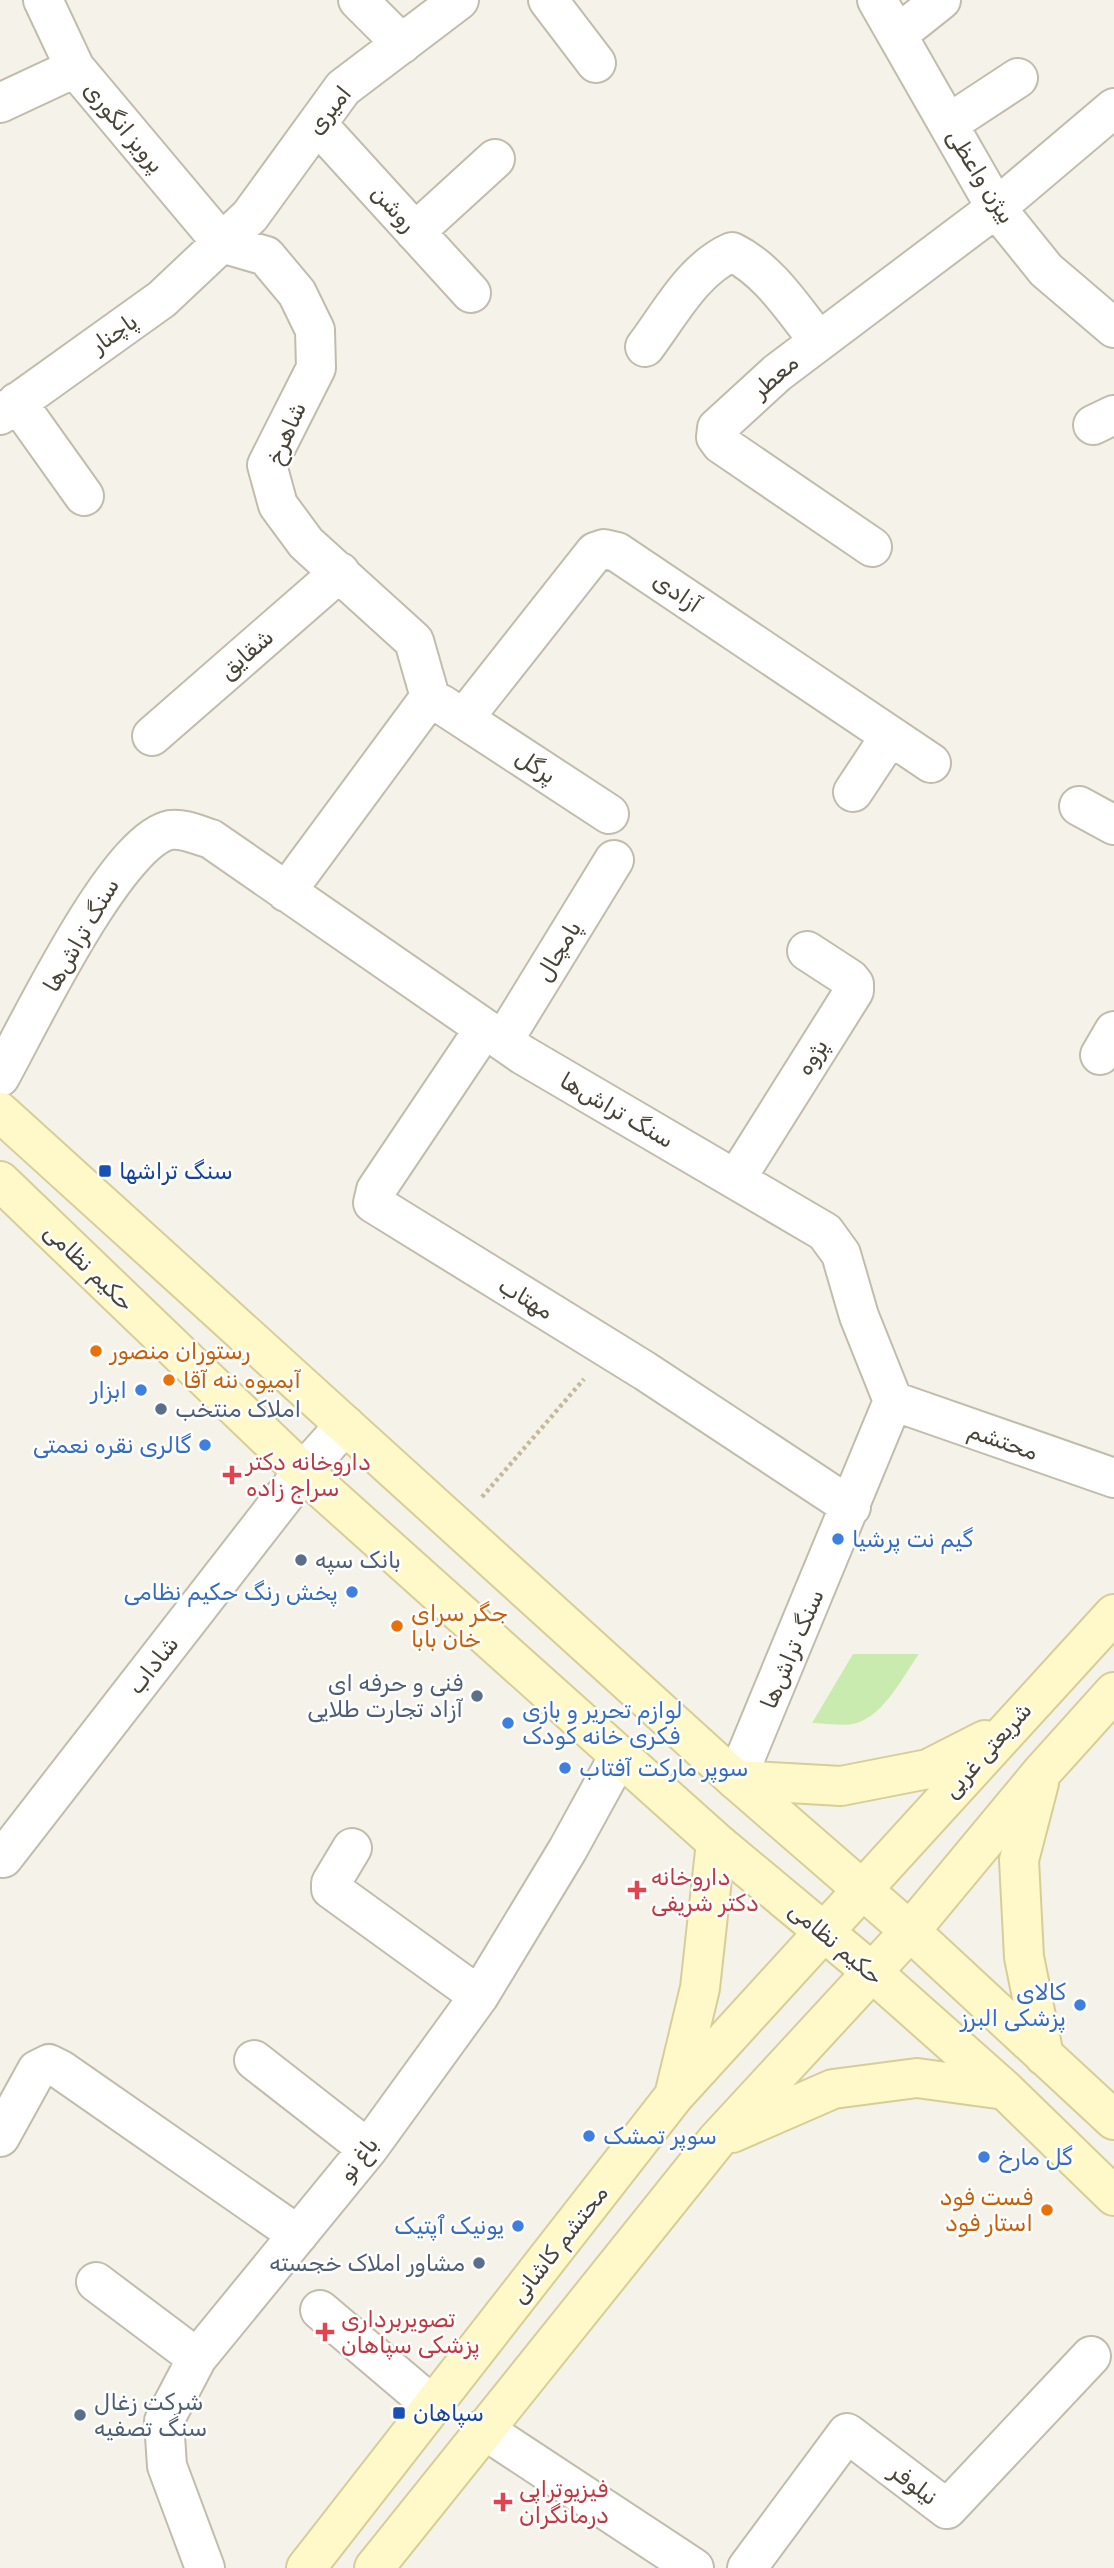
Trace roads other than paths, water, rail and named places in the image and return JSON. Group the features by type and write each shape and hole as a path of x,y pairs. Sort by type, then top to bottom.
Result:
{"main road":[{"path":"0,1112 736,1780 910,1931 1114,2120"},
{"name":"حکیم نظامی","path":"0,1181 303,1472 716,1842 872,1972 1005,2090 1114,2196"},
{"name":"شریعتی غربی","path":"824,1931 1114,1614"},
{"path":"385,2553 717,2140 910,1931 1042,1772 1114,1692"},
{"path":"736,1780 841,1786 854,1784 928,1769 1006,1729"},
{"path":"1042,1772 1019,1860 1024,1957 1044,2056"},
{"path":"674,2096 700,1988 716,1842"},
{"name":"محتشم کاشانی","path":"306,2568 674,2096 824,1931"},
{"path":"717,2140 833,2089 917,2078 1005,2090"},
{"path":"357,2503 369,2496 382,2497 393,2503 400,2514 401,2527 385,2553"}],"street":[{"name":"پرویز انگوری","path":"43,0 75,68 222,243"},
{"path":"358,0 402,44"},
{"name":"امیری","path":"222,243 250,216 343,88 459,0"},
{"path":"548,0 596,63"},
{"name":"بیژن واعظی","path":"877,0 996,208 1046,270 1113,325"},
{"path":"897,35 941,0"},
{"path":"0,103 75,68"},
{"path":"948,124 1018,78"},
{"name":"معطر","path":"872,547 721,444 716,437 717,428 818,340 996,208 1114,107"},
{"name":"روشن","path":"317,124 471,293"},
{"path":"415,232 495,159"},
{"name":"پاچنار","path":"9,409 162,299 222,243"},
{"name":"شاهرخ","path":"222,243 266,256 297,293 315,330 316,368 267,465 278,505 306,543 414,641 430,697"},
{"path":"645,347 691,285 714,260 732,252 745,258 770,282 818,340"},
{"path":"9,409 84,496"},
{"name":"آزادی","path":"464,718 594,552 604,549 617,552 931,763"},
{"name":"شقایق","path":"152,736 340,572"},
{"path":"286,892 430,697"},
{"name":"پرگل","path":"430,697 609,814"},
{"path":"853,792 890,736"},
{"path":"1079,806 1114,825"},
{"name":"سنگ تراش‌ها","path":"0,1077 98,901 122,865 149,841 169,830 188,831 211,839 494,1035 825,1231 835,1242 859,1316 893,1401 736,1780"},
{"name":"پامچال","path":"494,1035 614,860"},
{"name":"پژوه","path":"736,1179 854,991 850,979 807,951"},
{"name":"مهتاب","path":"494,1035 376,1190 373,1203 610,1350 851,1507"},
{"name":"محتشم","path":"893,1401 1114,1478"},
{"name":"شاداب","path":"3,1857 303,1472 345,1425"},
{"name":"باغ نو","path":"205,2568 167,2466 164,2421 197,2358 368,2149 479,1996 568,1849 619,1756"},
{"path":"352,1847 331,1883 331,1889 479,1996"},
{"path":"254,2060 368,2149"},
{"path":"0,2136 37,2070 49,2064 298,2235"},
{"path":"96,2282 197,2358"},
{"path":"320,2310 433,2406"},
{"name":"نیلوفر","path":"747,2568 848,2433 947,2509 1091,2356"},
{"path":"482,2429 694,2568"}],"place":[{"name":"سنگ تراشها","path":"105,1171"},
{"name":"رستوران منصور","path":"96,1351"},
{"name":"آبمیوه ننه آقا","path":"169,1380"},
{"name":"ابزار","path":"141,1390"},
{"name":"املاک منتخب","path":"161,1409"},
{"name":"گالری نقره نعمتی","path":"205,1445"},
{"name":"داروخانه دکتر سراج زاده","path":"232,1475"},
{"name":"گیم نت پرشیا","path":"838,1539"},
{"name":"بانک سپه","path":"301,1560"},
{"name":"پخش رنگ حکیم نظامی","path":"352,1592"},
{"name":"جگر سرای خان بابا","path":"397,1626"},
{"name":"فنی و حرفه ای آزاد تجارت طلایی","path":"477,1696"},
{"name":"لوازم تحریر و بازی فکری خانه کودک","path":"508,1723"},
{"name":"سوپر مارکت آفتاب","path":"565,1768"},
{"name":"داروخانه دکتر شریفی","path":"637,1890"},
{"name":"کالای پزشکی البرز","path":"1080,2005"},
{"name":"سوپر تمشک","path":"589,2136"},
{"name":"گل مارخ","path":"984,2157"},
{"name":"فست فود استار فود","path":"1047,2210"},
{"name":"یونیک ٱپتیک","path":"518,2226"},
{"name":"مشاور املاک خجسته","path":"479,2263"},
{"name":"تصویربرداری پزشکی سپاهان","path":"325,2332"},
{"name":"سپاهان","path":"399,2413"},
{"name":"شرکت زغال سنگ تصفیه","path":"80,2415"},
{"name":"فیزیوتراپی درمانگران","path":"503,2502"}]}
